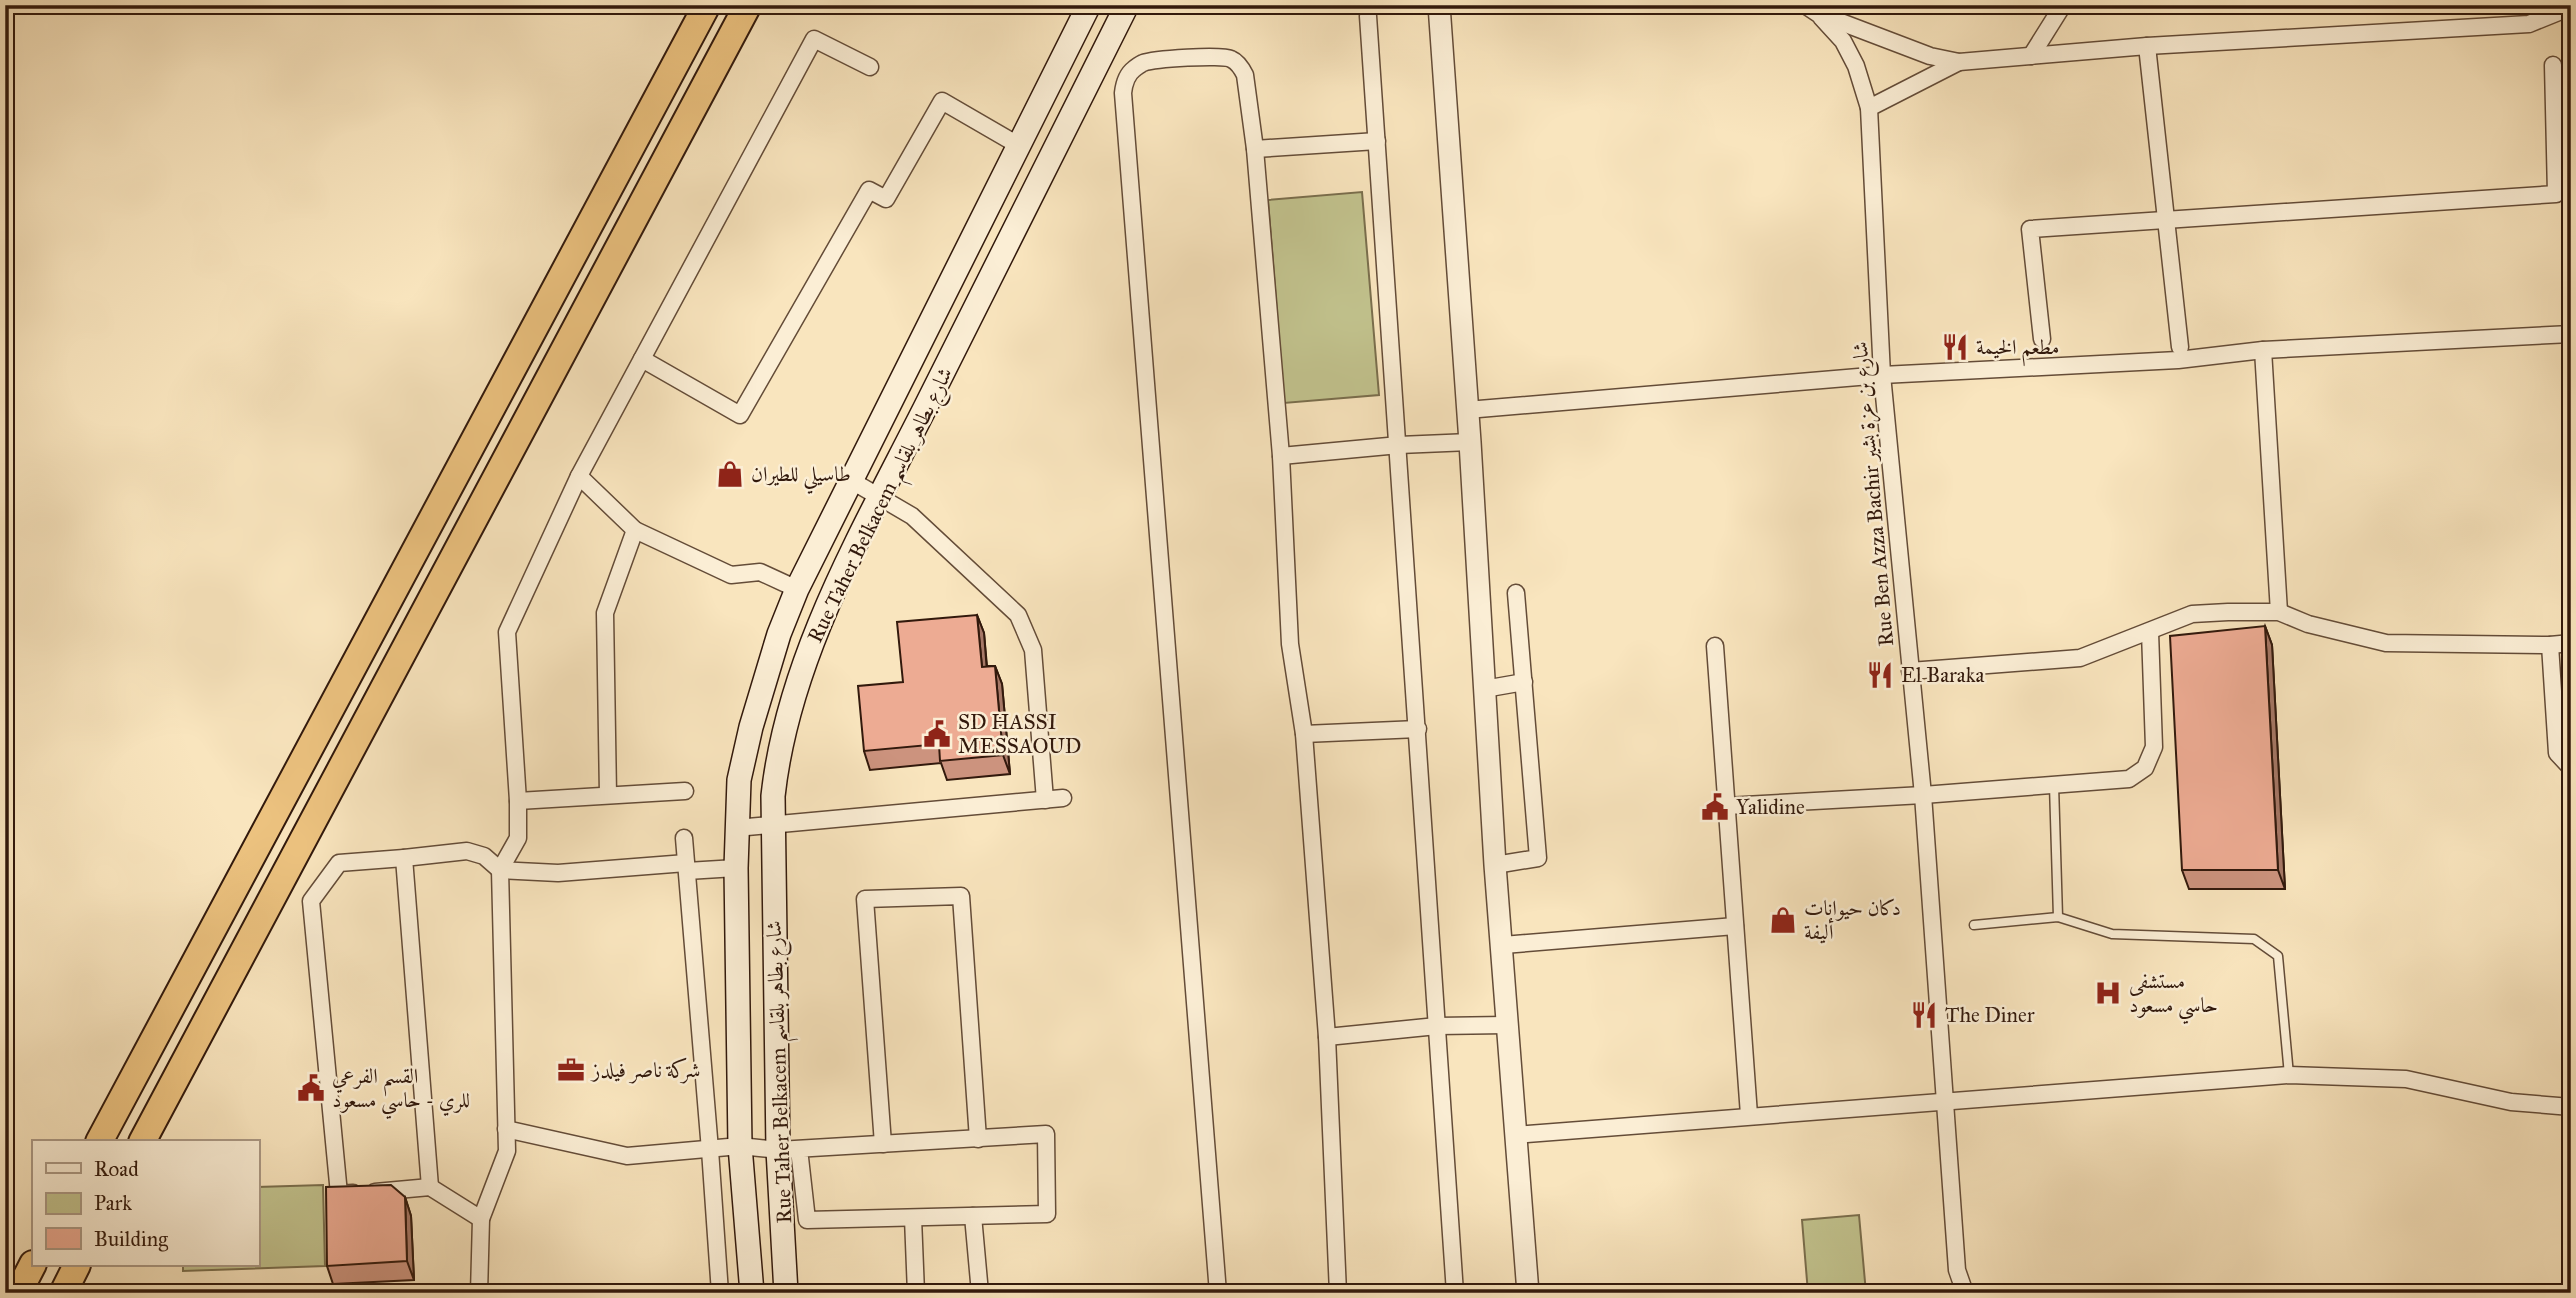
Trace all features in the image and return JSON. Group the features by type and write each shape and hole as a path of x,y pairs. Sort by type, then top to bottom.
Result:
{"highway":[{"path":"100,1140 707,5"},
{"path":"143,1140 748,5"},
{"path":"18,1293 32,1266"},
{"path":"63,1293 76,1266"}],"main road":[{"name":"Rue Taher Belkacem شارع بطاهر بلقاسم","path":"752,1293 740,1146 736,868 739,780 751,727 779,634 797,589 1089,5"},
{"name":"Rue Taher Belkacem شارع بطاهر بلقاسم","path":"786,1293 789,1149 773,826 776,768 803,670 824,616 880,496 1127,5"}],"street":[{"path":"1439,5 1470,442 1495,865 1503,944 1506,1025 1528,1293"},
{"path":"2031,56 2063,5"},
{"path":"1811,9 1930,56 1959,62 2147,46 2529,24 2552,10 2571,7"},
{"name":"Rue Ben Azza Bachir شارع بن عزة بشير","path":"1811,9 1843,41 1856,66 1869,108 1882,375 1923,795 1958,1270 1965,1293"},
{"path":"1368,16 1455,1293"},
{"path":"479,1293 481,1219 507,1151 500,870 518,838 518,801 507,632 579,476 814,39 870,67"},
{"path":"2147,46 2180,347"},
{"path":"1218,1293 1123,93 1130,71 1155,60 1231,58 1245,75 1255,149 1282,456 1290,645 1304,734 1327,1037 1338,1293"},
{"path":"1869,108 1959,62"},
{"path":"2042,339 2030,229 2556,194 2553,65"},
{"path":"642,359 740,415 869,190 886,199 942,101 1018,145"},
{"path":"1255,149 1377,141"},
{"path":"1467,410 1882,375 2178,360 2263,350 2571,334"},
{"path":"2263,350 2279,612"},
{"path":"1282,456 1399,445 1470,442"},
{"path":"579,476 635,530 731,575 760,572 797,589"},
{"path":"852,481 912,516 1018,615 1033,650 1045,800"},
{"path":"608,795 606,613 635,530"},
{"path":"1495,865 1538,858 1516,593"},
{"path":"1910,671 2080,658 2192,614 2279,612 2308,624 2386,643 2571,643"},
{"path":"1726,806 1923,795 2129,779 2145,768 2154,747 2150,632"},
{"path":"2550,645 2557,753 2571,768"},
{"path":"1715,646 1749,1115"},
{"path":"1484,689 1524,682"},
{"path":"1304,734 1418,729"},
{"path":"518,801 685,790"},
{"path":"736,828 1063,798"},
{"path":"684,838 720,1293"},
{"path":"481,1219 430,1187 339,1195 312,901 340,863 467,851 484,856 500,870 558,873 686,867 736,868"},
{"path":"404,858 430,1187"},
{"path":"883,1144 865,899 961,896 978,1139"},
{"path":"1503,944 1735,926"},
{"path":"1327,1037 1437,1026 1506,1025"},
{"path":"1514,1135 2289,1075 2406,1079 2511,1102 2571,1107"},
{"path":"506,1129 627,1156 740,1146 789,1149 1046,1134 1047,1214 807,1220 789,1149"},
{"path":"973,1216 980,1293"},
{"path":"913,1218 916,1293"}],"lane":[{"path":"2054,785 2058,917"},
{"path":"1974,925 2058,917 2112,933 2254,939 2278,956 2289,1075"}],"green space":[{"path":"1362,192 1379,395 1284,403 1268,200"},
{"path":"323,1185 325,1266 183,1271 183,1266 259,1266 259,1187"},
{"path":"1859,1215 1866,1293 1808,1293 1802,1220"}],"building":[{"name":"SD HASSI MESSAOUD","path":"977,615 982,667 995,666 1003,755 940,761 939,744 864,751 858,686 903,682 897,622"},
{"path":"2265,626 2278,870 2182,870 2170,636"},
{"path":"391,1185 405,1197 407,1261 327,1266 326,1187"}],"place":[{"name":"مطعم الخيمة","path":"1955,347"},
{"name":"طاسيلي للطيران","path":"730,474"},
{"name":"El Baraka","path":"1880,675"},
{"name":"SD HASSI MESSAOUD","path":"937,734"},
{"name":"Yalidine","path":"1715,807"},
{"name":"دكان حيوانات أليفة","path":"1783,920"},
{"name":"مستشفى حاسي مسعود","path":"2108,993"},
{"name":"The Diner","path":"1924,1015"},
{"name":"شركة ناصر فيلدز","path":"571,1070"},
{"name":"القسم الفرعي للري - حاسي مسعود","path":"311,1088"}]}
